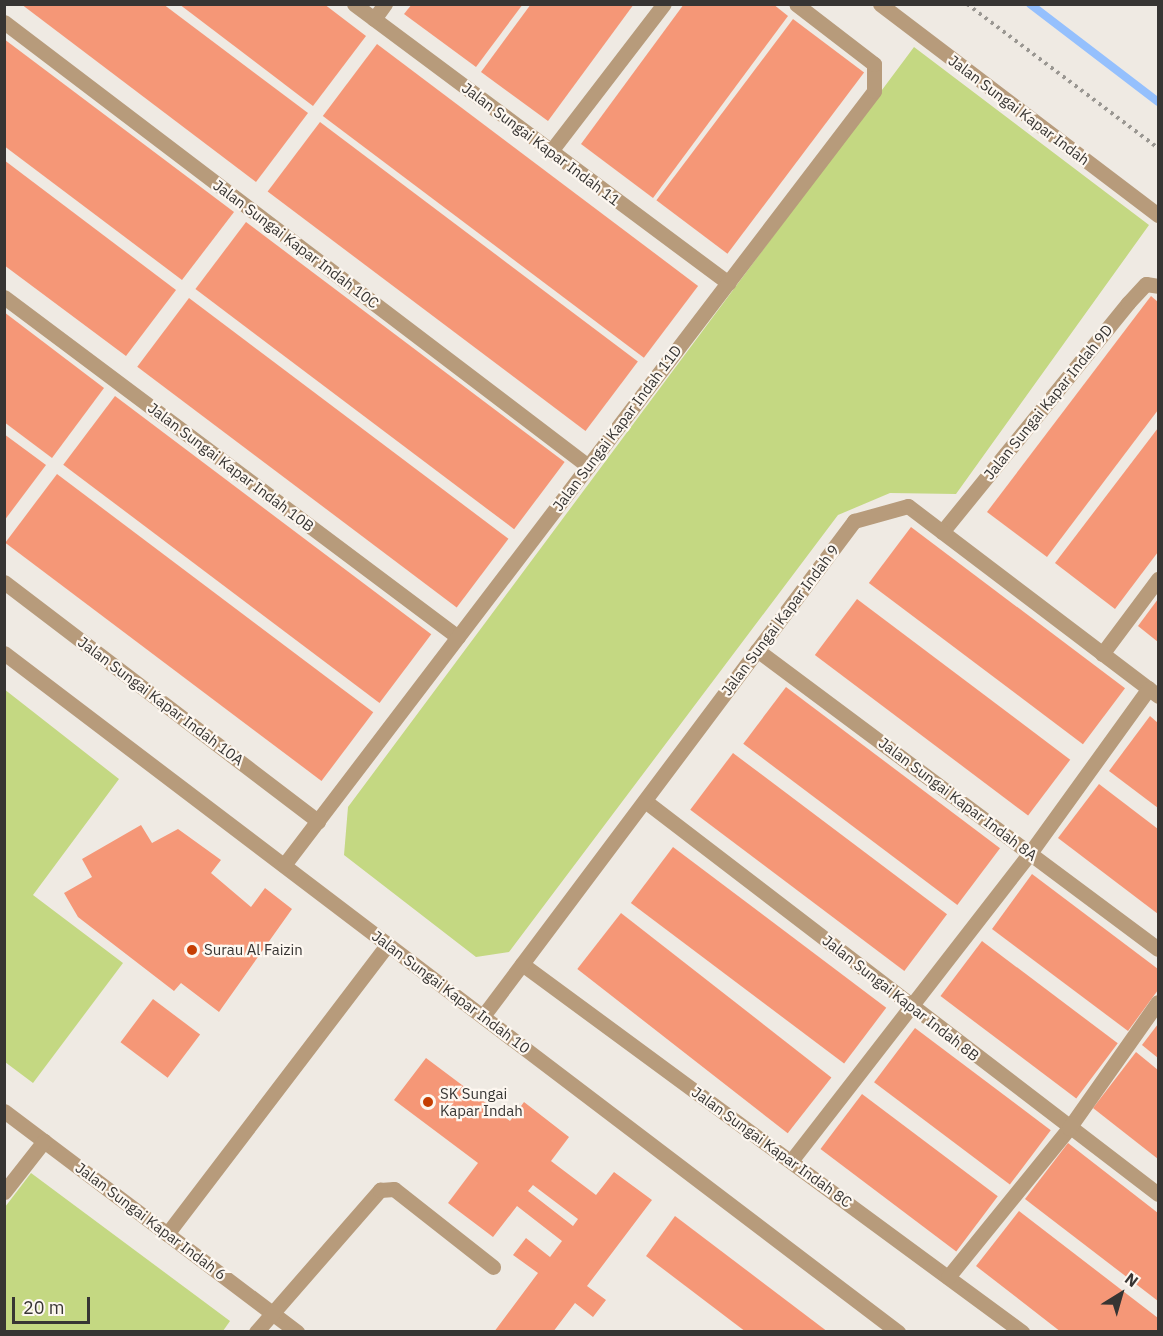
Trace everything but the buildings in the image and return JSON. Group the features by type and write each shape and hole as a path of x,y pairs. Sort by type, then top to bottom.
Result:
{"street":[{"name":"Jalan Sungai Kapar Indah 11","path":"354,4 728,283"},
{"path":"374,19 385,4"},
{"path":"551,151 664,4"},
{"name":"Jalan Sungai Kapar Indah 11D","path":"284,865 874,91 874,64 796,4"},
{"name":"Jalan Sungai Kapar Indah","path":"880,4 1158,214"},
{"name":"Jalan Sungai Kapar Indah 10C","path":"4,22 588,466"},
{"name":"Jalan Sungai Kapar Indah 9D","path":"942,532 1128,303 1146,284 1158,286"},
{"name":"Jalan Sungai Kapar Indah 10B","path":"4,297 458,637"},
{"name":"Jalan Sungai Kapar Indah 9","path":"483,1016 854,521 908,506 1154,692"},
{"path":"1102,654 1158,579"},
{"name":"Jalan Sungai Kapar Indah 10A","path":"4,582 318,821"},
{"name":"Jalan Sungai Kapar Indah 8A","path":"757,650 1158,949"},
{"name":"Jalan Sungai Kapar Indah 10","path":"4,653 898,1332"},
{"path":"791,1161 1154,692"},
{"name":"Jalan Sungai Kapar Indah 8B","path":"645,801 1158,1194"},
{"path":"167,1234 388,944"},
{"name":"Jalan Sungai Kapar Indah 8C","path":"522,964 1022,1332"},
{"path":"948,1277 1069,1128 1158,1002"},
{"name":"Jalan Sungai Kapar Indah 6","path":"4,1111 297,1332"},
{"path":"4,1192 44,1141"},
{"path":"256,1332 270,1312 380,1190 394,1189 402,1194 493,1267"}],"path":[{"path":"967,4 1158,148"}],"green space":[{"path":"914,47 1149,225 956,494 890,493 838,515 509,952 476,957 344,855 348,807"},
{"path":"4,689 119,779 33,895 123,963 33,1083 5,1062"},
{"path":"31,1173 230,1321 223,1331 5,1331 5,1207"}],"waterway":[{"path":"1030,4 1158,102"}],"place":[{"name":"Surau Al Faizin","path":"192,950"},
{"name":"SK Sungai Kapar Indah","path":"428,1102"}]}
